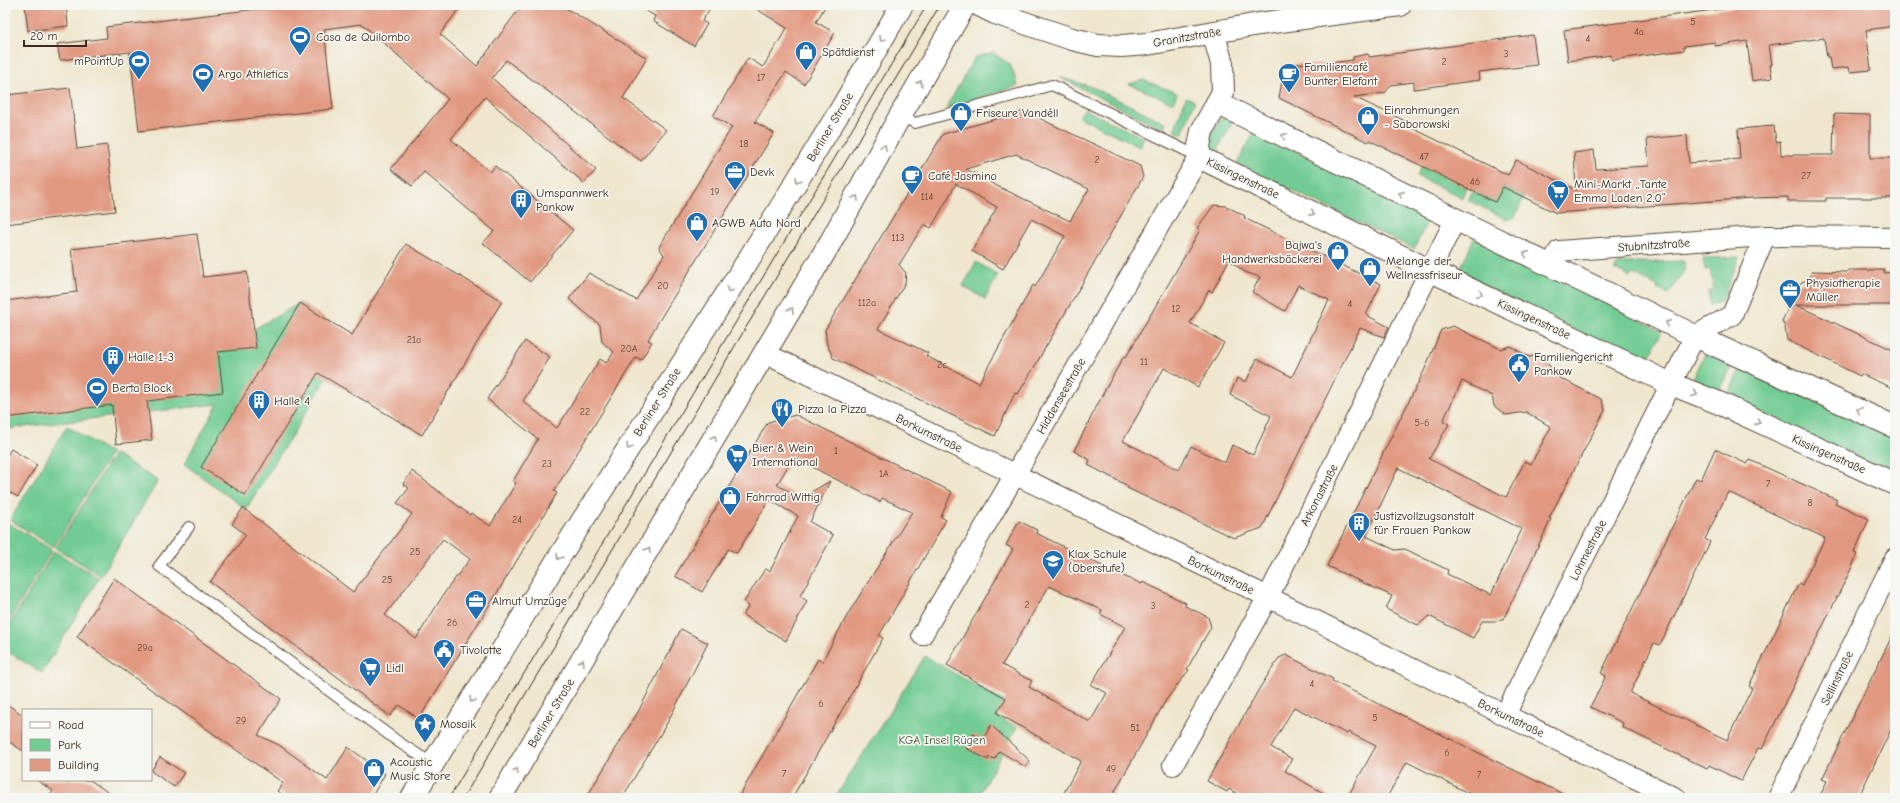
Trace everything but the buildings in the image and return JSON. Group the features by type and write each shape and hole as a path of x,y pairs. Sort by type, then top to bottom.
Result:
{"main road":[{"name":"Berliner Straße","path":"412,798 558,559 767,230 848,99 902,5"},
{"name":"Berliner Straße","path":"500,798 830,243 900,116 965,5"},
{"name":"Granitzstraße","path":"979,5 995,13 1042,30 1098,45 1122,46 1147,44 1213,32 1400,5"},
{"name":"Kissingenstraße","path":"1213,32 1222,64 1224,83 1223,92 1202,131 1199,146 1199,157 1431,271 1671,384 1719,404 1895,484"},
{"path":"1217,103 1695,336 1895,427"}],"street":[{"name":"Hiddenseestraße","path":"922,635 1016,476 1199,157"},
{"name":"Arkonastraße","path":"1173,765 1268,597 1455,220"},
{"name":"Stubnitzstraße","path":"1550,266 1559,251 1766,236 1895,237"},
{"path":"1671,384 1695,336 1732,315 1766,236"},
{"name":"Borkumstraße","path":"764,353 1268,597 1676,798"},
{"name":"Lohmestraße","path":"1505,715 1671,384"},
{"name":"Sellinstraße","path":"1778,798 1895,558"}],"lane":[{"name":"Kissingenstraße","path":"900,116 915,124 1052,85 1199,157"},
{"path":"189,527 159,566 400,743 433,764"}],"green space":[{"path":"993,53 1010,64 1018,86 946,108 975,57"},
{"path":"1059,77 1092,87 1166,123 1163,129"},
{"path":"1143,80 1177,93 1173,103 1129,84"},
{"path":"1186,97 1195,101 1182,134 1174,131"},
{"path":"1084,109 1144,138 1139,146 1079,117"},
{"path":"1223,116 1233,121 1216,153 1207,149 1209,137"},
{"path":"1255,131 1430,216 1414,249 1237,164"},
{"path":"1422,166 1466,187 1462,198 1417,176"},
{"path":"1503,187 1524,197 1515,217 1508,220 1468,200 1473,191 1495,202"},
{"path":"1474,238 1662,331 1646,364 1458,274"},
{"path":"1739,257 1722,301 1710,305 1708,291 1714,290 1710,269 1705,270 1703,258"},
{"path":"1683,261 1685,263 1685,269 1669,294 1657,289 1658,286 1632,274 1630,277 1614,269 1619,263"},
{"path":"976,262 998,275 985,299 963,286"},
{"name":"Berta Block","path":"300,303 351,335 307,411 246,509 184,464 218,404 5,429 5,359 254,329"},
{"path":"1706,352 1732,365 1719,393 1692,381"},
{"path":"1741,367 1895,438 1895,475 1727,398"},
{"path":"67,426 111,453 54,547 10,520"},
{"path":"114,454 158,481 101,576 56,548"},
{"path":"8,523 52,550 5,627 5,527"},
{"path":"54,551 99,578 42,673 5,650 5,632"},
{"name":"KGA Insel Rügen","path":"925,656 1004,702 996,716 1017,727 977,798 835,798"}],"tram line":[{"path":"449,798 927,5"},
{"path":"463,798 940,5"}],"place":[{"name":"Casa de Quilombo","path":"300,56"},
{"name":"Spätdienst","path":"806,72"},
{"name":"mPointUp","path":"139,80"},
{"name":"Argo Athletics","path":"203,94"},
{"name":"Familiencafé Bunter Elefant","path":"1289,94"},
{"name":"Friseure Vandéll","path":"961,132"},
{"name":"Einrahmungen - Saborowski","path":"1368,136"},
{"name":"Devk","path":"735,192"},
{"name":"Café Jasmino","path":"912,196"},
{"name":"Mini-Markt „Tante Emma Laden 2.0“","path":"1558,210"},
{"name":"Umspannwerk Pankow","path":"521,220"},
{"name":"AGWB Auto Nord","path":"697,242"},
{"name":"Bajwa's Handwerksbäckerei","path":"1338,272"},
{"name":"Melange der Wellnessfriseur","path":"1370,288"},
{"name":"Physiotherapie Müller","path":"1790,310"},
{"name":"Halle 1-3","path":"113,376"},
{"name":"Familiengericht Pankow","path":"1519,384"},
{"name":"Berta Block","path":"97,408"},
{"name":"Halle 4","path":"259,420"},
{"name":"Pizza la Pizza","path":"782,428"},
{"name":"Bier & Wein International","path":"737,474"},
{"name":"Fahrrad Wittig","path":"730,516"},
{"name":"Justizvollzugsanstalt für Frauen Pankow","path":"1359,542"},
{"name":"Klax Schule (Oberstufe)","path":"1053,580"},
{"name":"Almut Umzüge","path":"476,620"},
{"name":"Tivolotte","path":"444,670"},
{"name":"Lidl","path":"370,688"},
{"name":"Mosaik","path":"425,744"},
{"name":"Acoustic Music Store","path":"374,788"}]}
